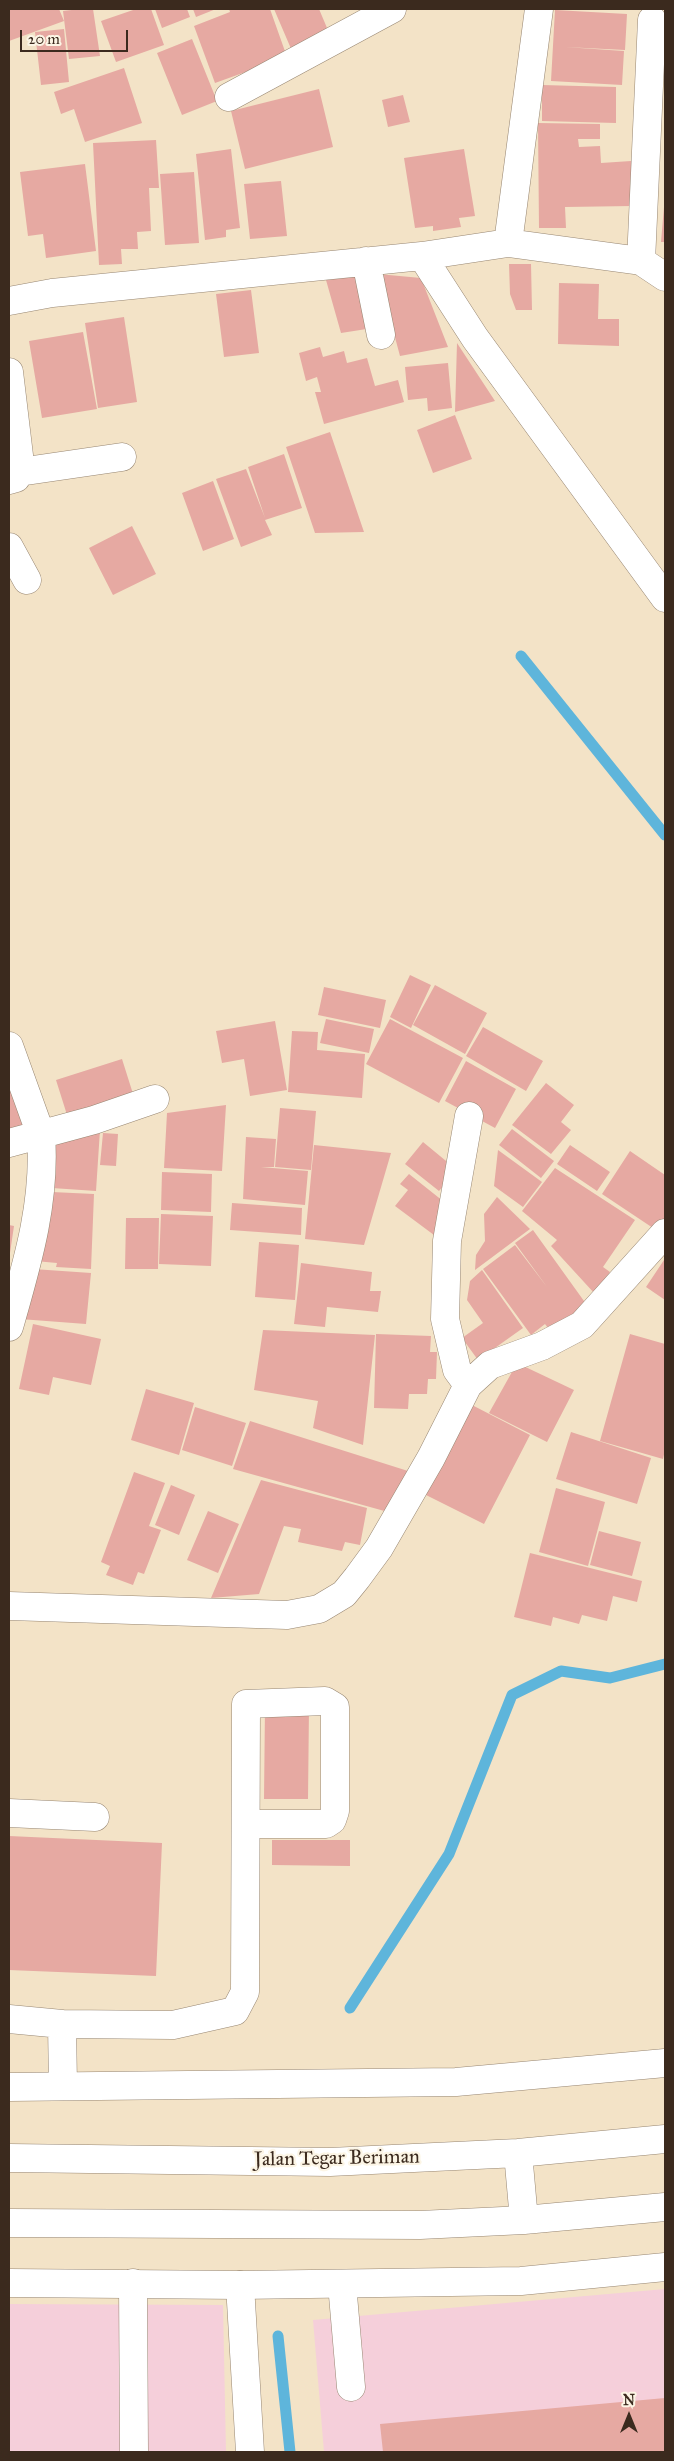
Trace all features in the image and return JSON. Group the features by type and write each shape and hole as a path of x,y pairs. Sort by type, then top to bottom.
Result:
{"street":[{"path":"229,97 392,9"},
{"path":"508,243 539,9"},
{"path":"641,261 652,20"},
{"path":"9,301 52,293 422,256 508,243 641,261 665,277"},
{"path":"422,256 474,338 665,598"},
{"path":"366,261 381,335"},
{"path":"9,372 14,476 122,457"},
{"path":"9,547 27,580"},
{"path":"9,1046 41,1135 40,1184 34,1240 9,1327"},
{"path":"9,1143 94,1120 155,1099"},
{"path":"468,1385 457,1370 445,1319 447,1241 469,1116"},
{"path":"9,1606 248,1615 287,1615 319,1609 344,1594 379,1548 432,1458 468,1385 490,1366 542,1346 582,1325 665,1233"},
{"path":"9,2018 62,2024 172,2025 235,2011 245,1992 246,1704 325,1701 330,1703 335,1707 335,1811 332,1820 326,1824 246,1824"},
{"path":"9,1813 95,1817"},
{"path":"62,2024 62,2086"},
{"path":"9,2088 456,2082 665,2063"},
{"name":"Jalan Tegar Beriman","path":"9,2158 330,2162 518,2153 665,2139"},
{"path":"518,2153 524,2220"},
{"path":"9,2223 420,2225 524,2220 665,2207"},
{"path":"9,2282 240,2285 521,2281 665,2267"},
{"path":"133,2283 134,2452"},
{"path":"342,2284 351,2386"},
{"path":"240,2285 250,2452"}],"shaded area":[{"path":"665,2289 665,2452 324,2452 313,2320"},
{"path":"9,2304 223,2305 226,2452 9,2452"}],"building":[{"path":"9,9 59,9 64,21 9,41"},
{"path":"93,9 100,56 69,59 63,11"},
{"path":"136,9 151,9 164,45 116,62 101,21"},
{"path":"155,9 187,9 190,17 162,28"},
{"path":"193,9 216,9 196,17"},
{"path":"229,9 270,9 287,57 215,83 194,26 230,12"},
{"path":"274,9 319,9 330,35 292,51"},
{"path":"555,10 627,14 625,50 565,47 624,51 622,85 551,81"},
{"path":"64,29 69,82 41,85 35,32"},
{"path":"192,39 217,101 182,115 157,53"},
{"path":"124,68 142,123 85,142 74,109 61,114 54,92"},
{"path":"542,85 616,87 616,123 542,121"},
{"path":"319,89 333,147 245,169 231,111"},
{"path":"403,95 410,122 388,127 382,100"},
{"path":"538,123 600,124 600,139 578,139 579,147 600,146 601,163 631,161 632,206 565,207 566,228 539,228"},
{"path":"156,140 159,188 149,188 151,231 137,232 138,249 121,249 122,264 99,265 93,143"},
{"path":"231,149 240,228 226,230 226,237 205,240 196,154"},
{"path":"464,149 475,216 459,218 461,227 433,231 433,226 415,228 404,158"},
{"path":"85,164 96,251 46,258 43,234 28,236 20,172"},
{"path":"194,172 199,243 165,245 160,174"},
{"path":"281,181 287,236 250,239 244,184"},
{"path":"664,207 665,242 661,242"},
{"path":"509,264 531,264 532,310 516,310 510,294"},
{"path":"357,274 373,328 341,333 326,280"},
{"path":"378,274 421,278 448,347 400,356"},
{"path":"559,283 599,284 598,319 619,319 619,346 558,344"},
{"path":"251,290 259,353 224,357 216,294"},
{"path":"124,317 137,402 98,408 85,323"},
{"path":"83,332 97,409 42,418 29,341"},
{"path":"457,343 495,401 455,412"},
{"path":"320,347 323,357 344,351 347,363 367,358 375,386 398,380 404,402 324,424 315,392 321,392 317,377 306,381 299,353"},
{"path":"448,363 452,408 428,411 427,398 408,400 405,367"},
{"path":"455,415 472,459 433,473 417,430"},
{"path":"330,432 364,532 315,533 286,447"},
{"path":"284,454 302,508 265,520 272,535 241,547 216,479 246,469 265,518 248,467"},
{"path":"213,481 234,539 203,551 182,493"},
{"path":"132,526 156,574 113,595 89,548"},
{"path":"410,975 431,985 411,1028 390,1017"},
{"path":"435,985 487,1013 465,1054 413,1025"},
{"path":"324,987 386,1000 380,1028 318,1015"},
{"path":"326,1019 374,1029 369,1053 320,1043"},
{"path":"390,1019 463,1058 439,1103 366,1064"},
{"path":"275,1021 287,1090 250,1096 244,1059 222,1063 216,1031"},
{"path":"483,1027 543,1061 526,1091 466,1056"},
{"path":"292,1031 318,1032 317,1050 365,1054 362,1098 288,1092"},
{"path":"122,1059 134,1097 68,1118 56,1080"},
{"path":"466,1061 516,1089 495,1128 445,1101"},
{"path":"9,1081 21,1081 23,1138 9,1138"},
{"path":"546,1083 574,1105 561,1122 571,1130 551,1154 512,1125"},
{"path":"226,1105 222,1171 164,1168 167,1113"},
{"path":"280,1108 316,1111 311,1170 275,1167"},
{"path":"512,1129 554,1161 541,1178 499,1145"},
{"path":"100,1130 96,1191 52,1188 55,1140"},
{"path":"103,1133 118,1134 116,1166 100,1165"},
{"path":"246,1137 276,1139 274,1167 261,1167 308,1171 305,1205 243,1199"},
{"path":"423,1142 457,1170 439,1191 405,1164"},
{"path":"314,1145 391,1153 364,1245 305,1239"},
{"path":"570,1145 610,1172 597,1191 557,1164"},
{"path":"498,1150 542,1182 523,1207 494,1186"},
{"path":"630,1151 665,1175 665,1222 659,1232 602,1194"},
{"path":"555,1168 635,1220 603,1267 610,1272 595,1294 551,1246 557,1240 522,1211"},
{"path":"162,1172 212,1174 211,1212 161,1210"},
{"path":"409,1174 448,1205 438,1238 395,1206 408,1190 400,1184"},
{"path":"52,1192 94,1194 91,1269 56,1267 57,1263 35,1261"},
{"path":"497,1197 530,1229 475,1270 476,1255 485,1241 484,1214"},
{"path":"232,1203 302,1208 301,1235 230,1230"},
{"path":"161,1214 213,1216 211,1266 159,1264"},
{"path":"126,1218 159,1218 158,1269 125,1269"},
{"path":"9,1225 14,1226 10,1253 9,1253"},
{"path":"533,1230 589,1308 555,1337 545,1324 531,1335 483,1269 515,1245 547,1287 515,1243"},
{"path":"259,1242 299,1245 295,1300 255,1297"},
{"path":"665,1260 665,1300 646,1287"},
{"path":"301,1263 372,1272 370,1291 381,1291 378,1312 327,1307 325,1327 294,1324"},
{"path":"33,1269 91,1273 86,1324 20,1319"},
{"path":"482,1270 523,1328 478,1360 462,1338 483,1323 467,1300 470,1281"},
{"path":"33,1324 101,1339 91,1385 53,1377 49,1395 19,1389"},
{"path":"263,1330 375,1335 363,1445 313,1428 318,1401 254,1390"},
{"path":"376,1334 431,1336 430,1352 437,1352 436,1379 428,1379 427,1394 409,1394 408,1409 374,1408"},
{"path":"630,1334 665,1344 665,1450 663,1459 600,1441"},
{"path":"517,1363 574,1390 547,1442 489,1413"},
{"path":"146,1389 194,1403 179,1455 131,1440"},
{"path":"472,1405 530,1435 484,1524 426,1495"},
{"path":"195,1407 246,1423 232,1466 182,1450"},
{"path":"250,1421 408,1471 388,1512 233,1469"},
{"path":"571,1432 651,1458 637,1504 556,1479"},
{"path":"134,1472 165,1483 149,1526 161,1530 144,1574 138,1572 133,1585 106,1575 110,1566 101,1562"},
{"path":"261,1480 367,1508 360,1545 345,1542 342,1551 298,1542 301,1529 284,1526 259,1594 211,1598"},
{"path":"171,1485 195,1495 179,1535 155,1525"},
{"path":"556,1488 605,1502 588,1566 539,1552"},
{"path":"208,1511 239,1524 218,1573 187,1560"},
{"path":"599,1531 641,1542 632,1576 590,1565"},
{"path":"530,1553 642,1581 637,1602 613,1596 607,1621 582,1615 579,1624 553,1617 551,1626 514,1617"},
{"path":"265,1707 309,1707 308,1799 264,1799"},
{"path":"9,1836 162,1843 156,1976 9,1970"},
{"path":"272,1840 350,1840 350,1866 272,1865"},
{"path":"665,2398 665,2452 383,2452 380,2424"}],"waterway":[{"path":"521,656 665,835"},
{"path":"350,2008 449,1854 512,1695 561,1671 610,1678 665,1664"},
{"path":"278,2336 290,2452"}]}
